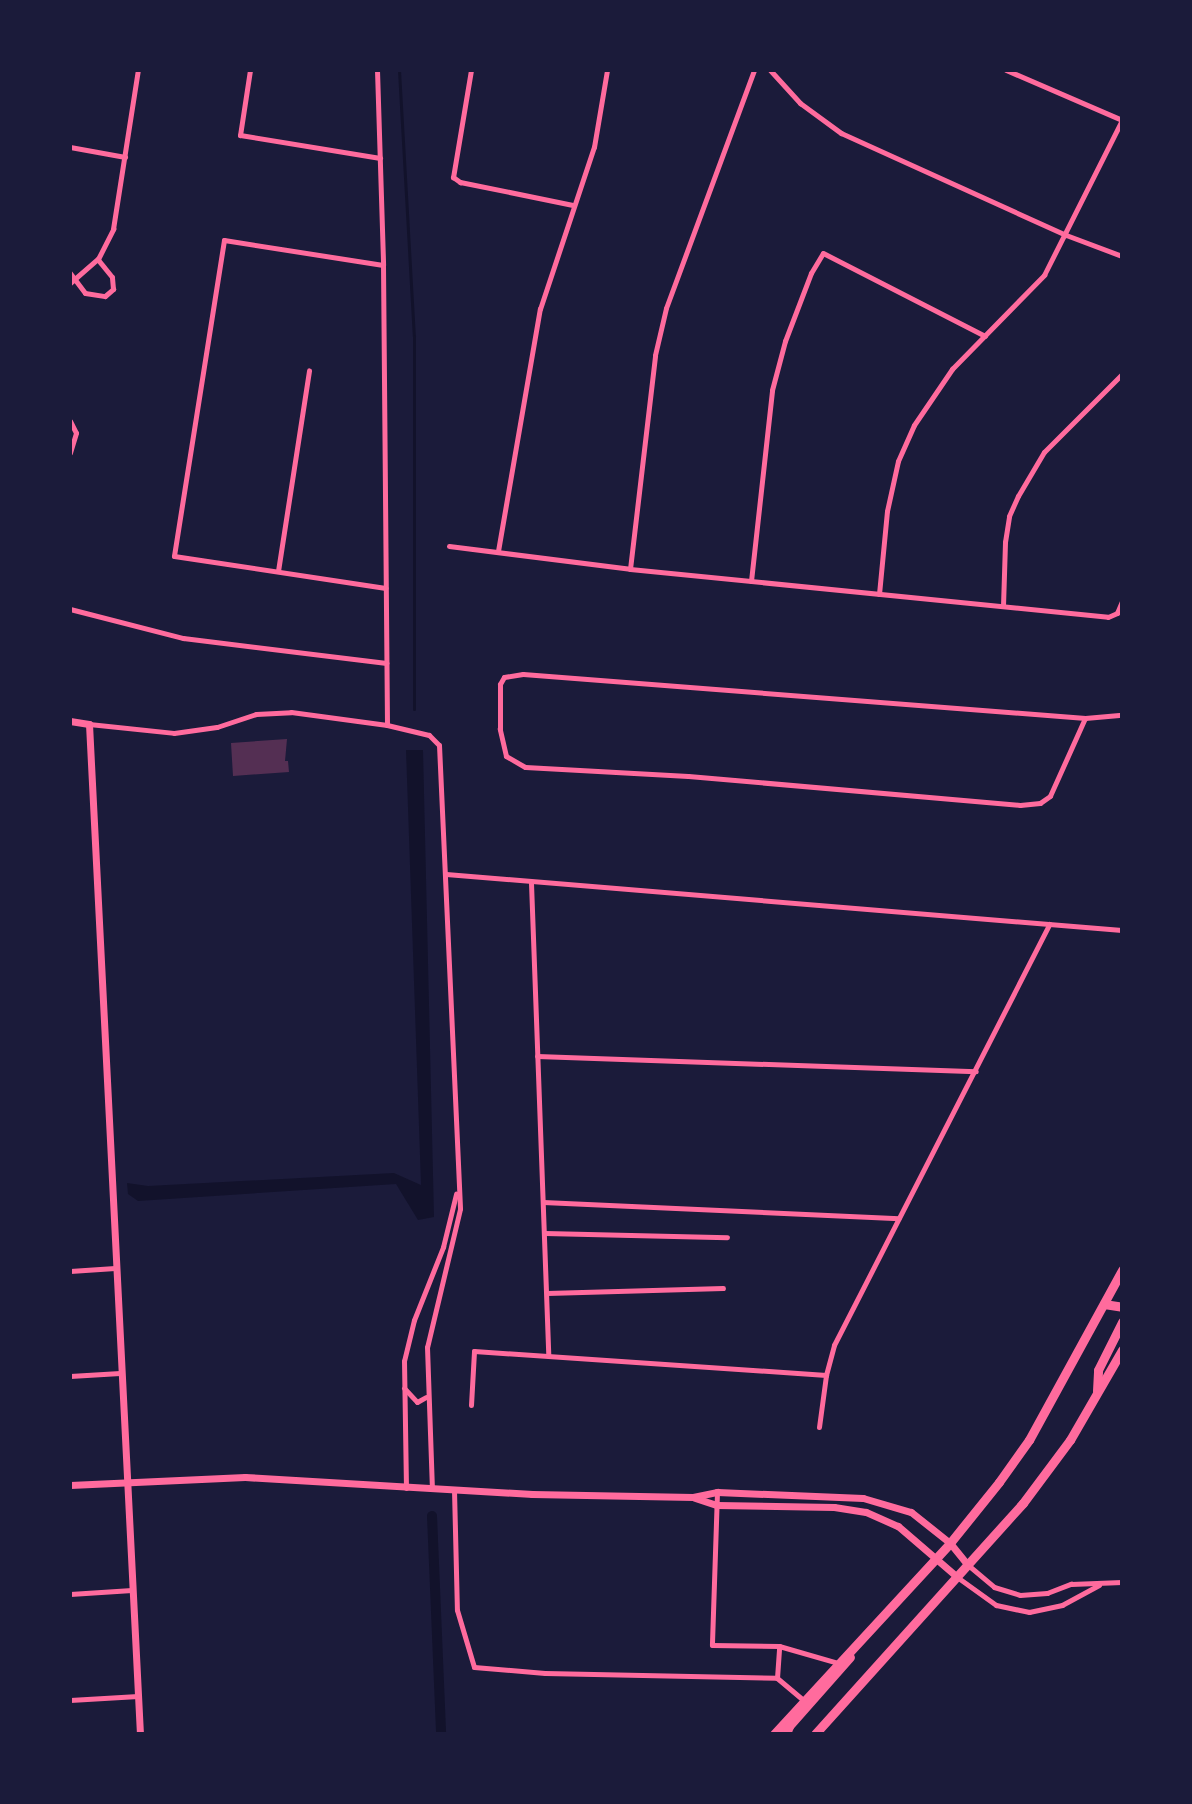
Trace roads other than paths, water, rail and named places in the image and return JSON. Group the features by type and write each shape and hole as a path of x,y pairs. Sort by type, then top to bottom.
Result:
{"main road":[{"path":"774,1734 950,1543 1029,1440 1122,1270"},
{"path":"1104,1304 1122,1307"},
{"path":"1097,1394 1098,1370 1122,1322"},
{"path":"815,1734 1044,1477 1122,1350"},
{"path":"786,1734 789,1726 842,1670 863,1638"}],"street":[{"path":"72,281 98,259 113,229 138,70"},
{"path":"250,70 240,135 380,158"},
{"path":"377,70 383,265 387,725"},
{"path":"471,70 453,177 460,182 573,205"},
{"path":"498,552 540,309 597,136 607,70"},
{"path":"630,569 655,355 666,308 754,70"},
{"path":"770,70 800,103 841,133 1066,235 1122,256"},
{"path":"879,594 887,511 898,461 914,425 952,369 1044,275 1122,120 1006,70"},
{"path":"70,147 125,157"},
{"path":"383,265 224,240 174,556 386,588"},
{"path":"751,581 778,362 811,273 823,253 985,336"},
{"path":"70,273 72,281 85,293 105,296 113,289 112,277 98,259"},
{"path":"278,571 309,370"},
{"path":"1003,606 1005,542 1009,516 1018,496 1044,452 1122,374"},
{"path":"70,421 76,433 70,453"},
{"path":"449,546 630,569 1108,617 1117,613 1122,601"},
{"path":"70,609 183,638 386,663"},
{"path":"1085,718 1050,796 1040,803 1020,805 688,776 525,767 506,756 500,729 500,684 504,677 523,674 1085,718 1122,715"},
{"path":"70,721 178,733 272,712 387,725 429,735 439,745 458,1221 429,1327 432,1489"},
{"path":"89,724 140,1734"},
{"path":"446,874 1122,930"},
{"path":"531,883 548,1356"},
{"path":"819,1427 826,1375 834,1345 1049,924"},
{"path":"537,1056 976,1071"},
{"path":"406,1488 404,1388 408,1341 443,1247 458,1186"},
{"path":"543,1202 899,1218"},
{"path":"545,1233 727,1237"},
{"path":"70,1271 115,1268"},
{"path":"547,1293 723,1288"},
{"path":"471,1405 474,1351 826,1375"},
{"path":"70,1376 120,1373"},
{"path":"404,1388 417,1402 428,1395"},
{"path":"70,1485 245,1477 454,1490 693,1497 717,1492 881,1500 911,1512 950,1543 968,1565 994,1587 1020,1595 1047,1593 1071,1584 1122,1582"},
{"path":"454,1490 457,1610 474,1667 545,1673 777,1678 804,1701"},
{"path":"717,1492 712,1645 779,1646 839,1663"},
{"path":"693,1497 717,1505 834,1507 866,1512 898,1526 957,1577 996,1605 1029,1612 1062,1605 1100,1584"},
{"path":"70,1594 132,1590"},
{"path":"777,1678 779,1646"},
{"path":"70,1700 138,1696"}],"waterway":[{"path":"399,70 414,336 414,709"},
{"path":"432,1516 441,1734"}]}
